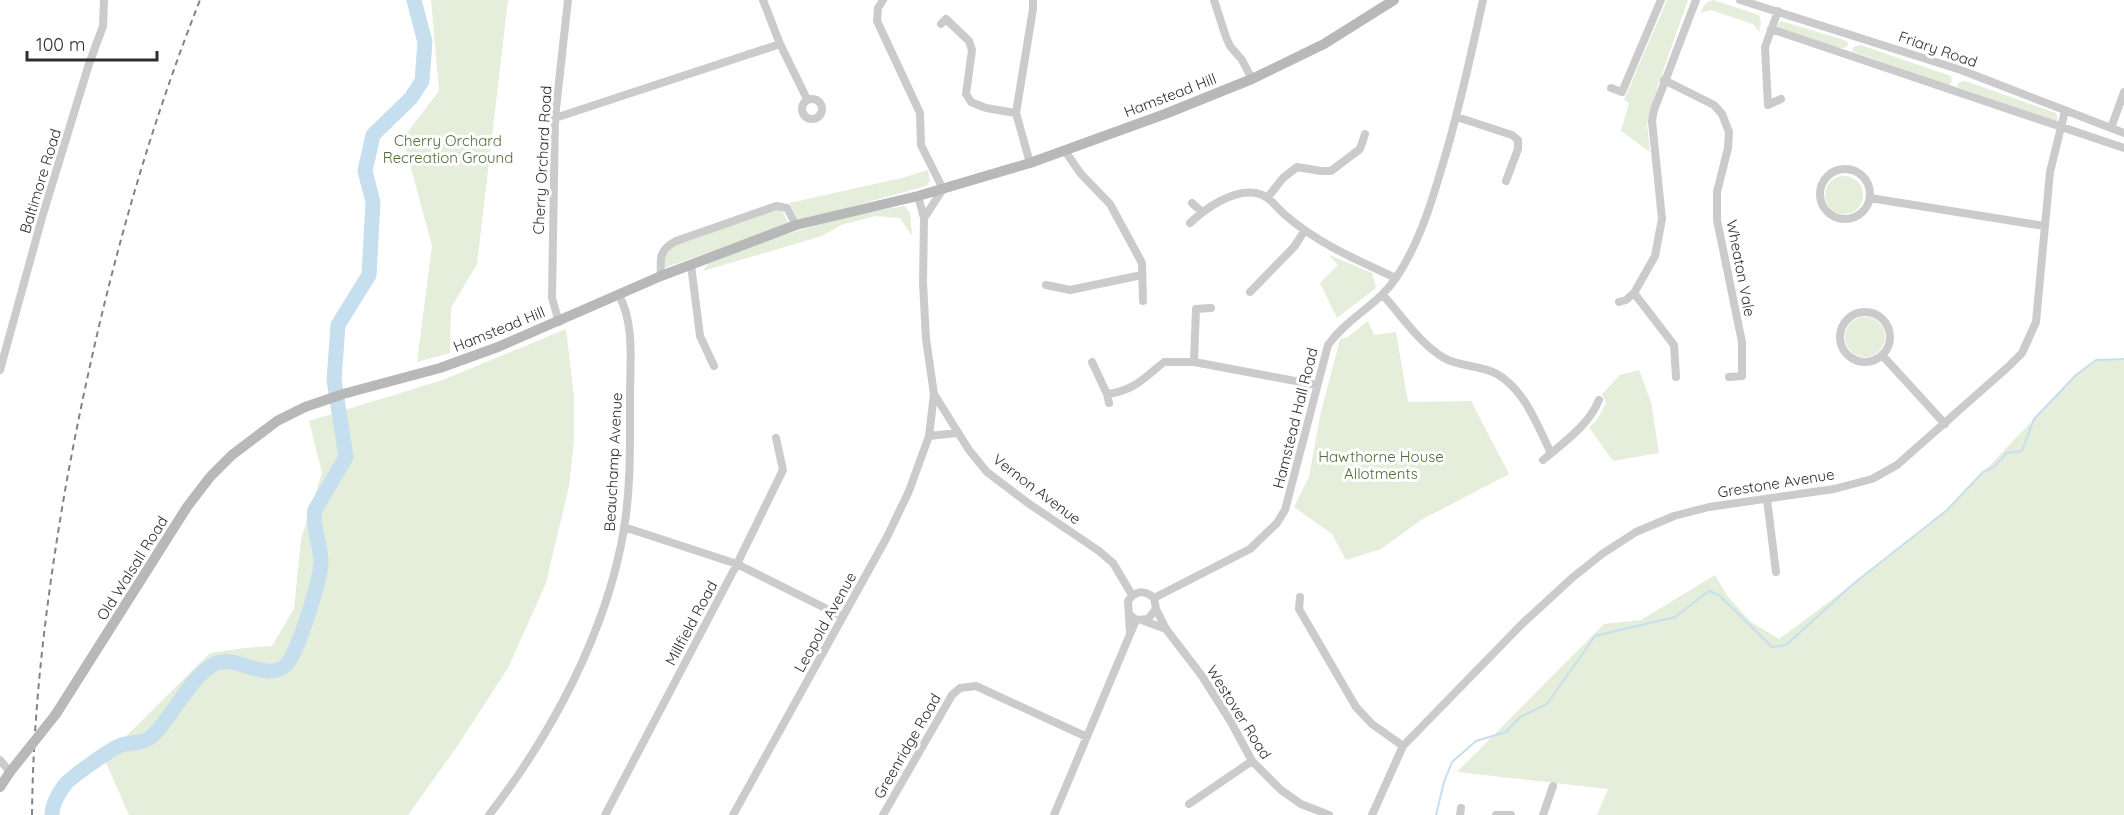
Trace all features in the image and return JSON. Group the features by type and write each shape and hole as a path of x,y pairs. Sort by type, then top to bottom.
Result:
{"main road":[{"name":"Hamstead Hill","path":"321,401 440,368 498,347 661,276 796,225 918,196 1030,163 1165,114 1252,79 1324,44 1394,0"},
{"name":"Old Walsall Road","path":"0,787 56,714 187,507 210,477 257,435 284,417 321,401"}],"street":[{"name":"Baltimore Road","path":"0,370 1,358 43,214 103,26 104,0"},
{"name":"Cherry Orchard Road","path":"559,322 552,298 555,118 568,0"},
{"path":"763,0 780,44 807,99"},
{"path":"883,0 878,8 877,21 920,113 921,145 942,189 924,218"},
{"path":"1030,163 1016,113 1034,9 1033,0"},
{"path":"1214,0 1230,46 1242,60 1252,79"},
{"name":"Hamstead Hall Road","path":"1154,598 1250,549 1277,523 1285,510 1328,345 1346,323 1383,295 1396,278 1411,253 1429,212 1457,117 1483,0"},
{"path":"1611,88 1622,92 1661,0"},
{"path":"1619,302 1626,300 1634,293 1655,256 1662,219 1652,121 1664,80 1696,0"},
{"name":"Friary Road","path":"1740,0 1778,10 1961,70 2124,133"},
{"path":"1778,10 1765,47 1768,105 1781,99"},
{"path":"941,24 946,19 969,41 972,50 966,94 971,102 986,108 1016,113"},
{"path":"1771,28 2124,148"},
{"path":"555,118 780,44"},
{"name":"Wheaton Vale","path":"1664,80 1714,105 1722,114 1729,132 1728,148 1717,192 1717,220 1742,342 1742,376 1728,377"},
{"path":"2111,128 2123,97"},
{"name":"Grestone Avenue","path":"1372,815 1403,746 1523,623 1602,554 1636,532 1674,516 1709,507 1834,489 1872,479 1897,465 1946,424 2022,353 2036,322 2050,172 2065,111"},
{"path":"1457,117 1512,135 1518,140 1518,149 1506,181"},
{"path":"1268,197 1283,178 1297,167 1331,171 1360,149 1365,134"},
{"path":"1065,151 1081,174 1110,204 1142,264 1143,301"},
{"path":"1844,169 1856,172 1865,180 1870,191 1870,198 1860,214 1843,219 1831,215 1822,206 1820,188 1832,173 1844,169"},
{"path":"1191,223 1202,212 1239,194 1254,193 1268,197 1284,214 1331,247 1396,278"},
{"name":"Vernon Avenue","path":"918,196 924,218 922,283 926,339 934,394 957,433 987,472 1099,551 1113,563 1132,595"},
{"path":"1870,198 2044,226"},
{"path":"1192,203 1202,212"},
{"path":"661,276 662,254 666,246 676,241 776,206 787,208 796,225"},
{"path":"1250,292 1294,247 1305,230"},
{"path":"691,265 700,336 714,366"},
{"path":"1046,285 1070,290 1142,275"},
{"path":"1256,285 1264,291"},
{"path":"1634,293 1674,345 1676,377"},
{"name":"Beauchamp Avenue","path":"489,815 512,786 569,692 592,638 609,589 624,527 630,441 630,332 627,309 619,294"},
{"path":"1383,295 1416,332 1445,358 1497,374 1509,383 1532,414 1551,453"},
{"path":"1194,362 1196,309 1211,308"},
{"path":"1865,312 1882,318 1890,335 1888,347 1882,355 1875,360 1863,362 1846,353 1840,336 1848,319 1865,312"},
{"path":"1882,355 1946,424"},
{"path":"1092,362 1109,403"},
{"path":"1107,394 1120,393 1142,382 1164,362 1194,362 1317,385"},
{"name":"Leopold Avenue","path":"733,815 887,537 909,491 929,436 934,394"},
{"path":"1543,460 1586,422 1599,400"},
{"path":"929,436 957,433"},
{"name":"Millfield Road","path":"605,815 737,564 783,470 776,438"},
{"path":"1767,499 1776,572"},
{"path":"624,527 737,564 843,616"},
{"path":"1054,815 1130,636 1140,620 1152,616 1156,609 1154,598 1144,592 1132,595 1126,605 1129,614 1130,636"},
{"path":"1300,597 1299,609 1356,707 1372,724 1403,746"},
{"name":"Westover Road","path":"1156,609 1166,629 1202,676 1252,761 1281,790 1300,804 1329,815"},
{"path":"1129,614 1166,629"},
{"name":"Greenridge Road","path":"883,815 952,695 960,688 976,686 1087,737"},
{"path":"0,760 10,772"},
{"path":"1189,804 1252,761"},
{"path":"1543,815 1552,786"},
{"path":"1496,815 1511,815"}],"green space":[{"name":"Cherry Orchard Recreation Ground","path":"431,0 508,0 477,264 451,308 450,353 417,362 432,246 403,138 439,91"},
{"path":"1667,0 1688,0 1647,124 1650,152 1621,131 1629,103 1624,100"},
{"path":"1713,0 1759,15 1761,22 1759,32 1753,24 1711,10 1700,13 1706,3"},
{"path":"1781,21 1847,41 1848,45 1844,48 1837,48 1779,28 1777,25"},
{"path":"1860,45 1951,76 1952,81 1949,86 1852,50 1855,46"},
{"path":"1965,81 2056,113 2058,120 2055,122 1957,87 1958,83"},
{"path":"928,170 930,181 926,186 803,220 798,219 789,203 902,178"},
{"path":"1844,176 1858,181 1863,195 1858,209 1844,214 1830,209 1825,195 1830,181"},
{"path":"904,206 910,213 912,236 900,218 875,216 841,225 822,236 703,271 708,264 780,237 829,222"},
{"path":"774,209 782,211 789,224 664,268 663,253 667,248"},
{"path":"1329,255 1372,273 1376,288 1337,318 1320,283 1338,265"},
{"path":"1865,317 1879,323 1885,337 1879,351 1865,357 1851,351 1845,337 1851,323"},
{"name":"Hawthorne House Allotments","path":"1368,321 1374,335 1396,332 1408,402 1471,401 1509,474 1421,520 1381,549 1346,560 1332,534 1294,507 1309,477 1320,416 1340,339 1348,337"},
{"path":"566,329 574,397 574,441 569,486 546,583 508,668 456,748 408,815 129,815 104,758 210,653 272,646 294,609 301,539 322,473 309,421 443,380"},
{"path":"2124,359 2124,815 1597,815 1608,789 1457,772 1604,624 1641,620 1715,575 1728,597 1751,622 1779,639 1947,510 2076,375 2096,360"},
{"path":"1639,370 1651,402 1659,453 1613,461 1589,427 1597,420 1606,403 1602,394 1620,375"}],"waterway":[{"path":"52,815 56,800 67,782 115,748 150,738 208,668 217,663 226,662 262,670 279,669 287,664 297,645 314,597 320,569 315,510 346,457 334,380 338,325 369,275 373,202 365,171 373,135 411,98 422,81 425,42 414,0"},
{"path":"1436,815 1444,782 1452,762 1476,741 1506,732 1520,717 1547,704 1595,636 1675,617 1709,591 1719,595 1772,647 1786,645 1853,584 1947,510 1983,472 1994,467 2007,453 2022,451 2034,419 2076,375 2096,360 2124,359"}],"railway":[{"path":"32,815 35,732 42,650 59,526 78,423 105,300 138,179 200,0"}]}
